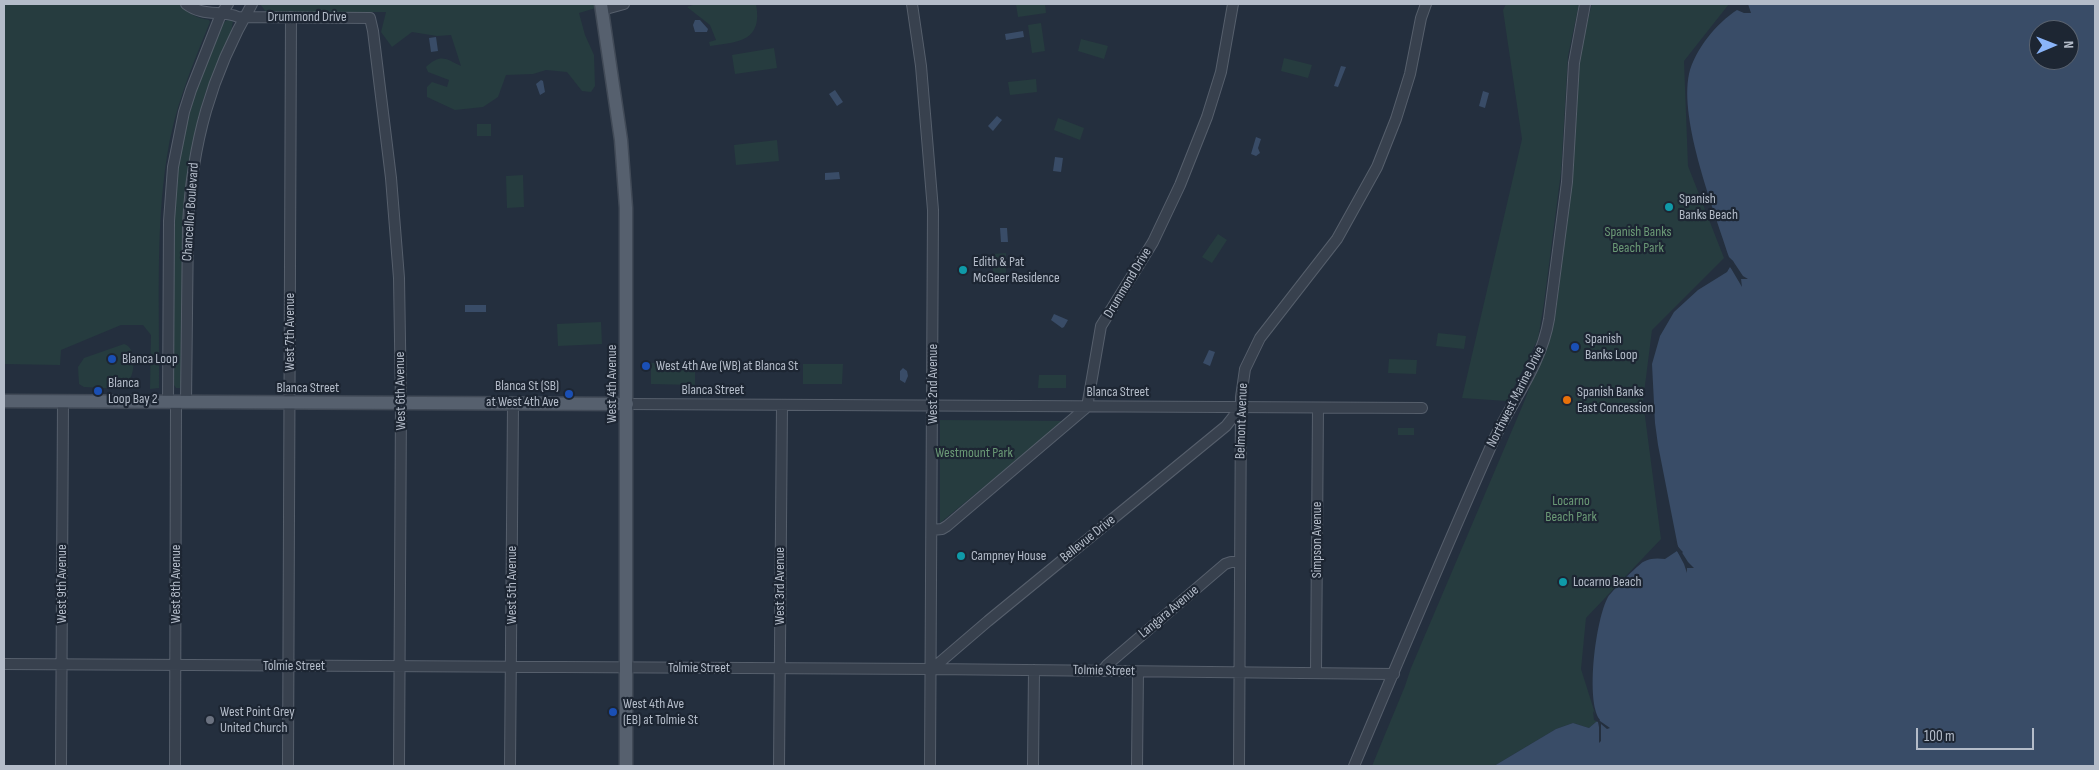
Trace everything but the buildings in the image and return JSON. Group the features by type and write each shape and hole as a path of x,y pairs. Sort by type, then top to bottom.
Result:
{"main road":[{"name":"West 4th Avenue","path":"601,7 621,140 626,199 626,766"},
{"name":"Blanca Street","path":"4,401 627,404"}],"street":[{"name":"Drummond Drive","path":"186,4 198,11 221,14 229,13 238,17 370,18"},
{"name":"Chancellor Boulevard","path":"177,402 169,213 173,167 188,98 221,14 228,4"},
{"name":"Chancellor Boulevard","path":"177,402 192,172 199,132 212,87 223,58 252,4"},
{"path":"601,7 624,4"},
{"name":"West 2nd Avenue","path":"912,4 922,66 933,210 930,766"},
{"name":"Drummond Drive","path":"1086,407 1102,326 1153,242 1180,185 1207,117 1221,72 1233,4"},
{"name":"Belmont Avenue","path":"1239,766 1241,407 1245,368 1260,338 1337,239 1377,167 1402,98 1426,4"},
{"name":"Northwest Marine Drive","path":"1354,766 1492,444 1536,363 1545,340 1550,319 1567,182 1574,63 1585,4"},
{"name":"West 7th Avenue","path":"288,766 291,17"},
{"name":"West 6th Avenue","path":"370,18 389,157 397,243 401,403 399,766"},
{"name":"West 9th Avenue","path":"61,766 63,402"},
{"name":"West 8th Avenue","path":"175,766 177,402"},
{"name":"West 5th Avenue","path":"510,766 513,404"},
{"name":"Blanca Street","path":"627,404 1422,408"},
{"name":"West 3rd Avenue","path":"779,766 782,405"},
{"path":"932,530 942,529 946,526 1086,407"},
{"name":"Bellevue Drive","path":"932,669 1226,426 1241,407"},
{"name":"Simpson Avenue","path":"1316,672 1318,408"},
{"name":"Langara Avenue","path":"1103,670 1225,564 1240,562"},
{"name":"Tolmie Street","path":"4,664 1103,670 1138,672 1394,674"},
{"path":"1033,766 1034,670"},
{"path":"1137,766 1138,672"}],"green space":[{"path":"4,4 179,4 193,15 210,22 190,71 179,105 167,156 159,243 159,388 150,389 151,335 143,325 121,325 61,350 60,365 4,364"},
{"path":"260,4 609,4 579,13 585,35 594,55 595,86 591,92 582,91 567,72 546,70 533,74 506,75 498,97 483,107 455,110 427,97 427,87 432,82 447,87 449,80 428,72 426,67 440,59 461,66 451,35 437,36 412,32 392,47 381,32 386,12 266,12"},
{"path":"696,4 756,4 756,26 752,32 739,41 710,46 709,42 716,40 710,25 687,7"},
{"path":"1016,4 1045,4 1046,13 1018,17"},
{"path":"1506,4 1579,4 1568,56 1561,172 1538,339 1507,401 1462,398 1522,139 1503,10"},
{"path":"1592,4 1729,4 1684,61 1688,166 1724,258 1652,330 1643,401 1661,539 1586,618 1581,669 1598,723 1596,722 1589,728 1573,723 1556,729 1494,766 1372,766 1411,668 1524,402 1550,334 1556,311 1571,187 1578,59"},
{"path":"229,19 233,21 231,32 206,91 198,118 186,187 182,377 180,388 176,388 172,369 172,233 176,179 192,103 214,40 219,29"},
{"path":"1041,23 1045,51 1032,53 1028,25"},
{"path":"1081,39 1108,46 1104,59 1078,51"},
{"path":"774,48 777,68 735,74 732,55"},
{"path":"1284,58 1312,65 1308,78 1281,71"},
{"path":"1036,79 1037,92 1010,95 1008,82"},
{"path":"1058,118 1084,128 1080,140 1054,130"},
{"path":"477,124 491,124 491,136 477,136"},
{"path":"777,140 779,161 736,165 734,145"},
{"path":"523,175 524,207 507,208 506,176"},
{"path":"1218,234 1227,240 1212,263 1202,257"},
{"path":"1006,253 1006,282 993,282 993,254"},
{"path":"601,322 602,344 558,346 557,324"},
{"path":"1438,333 1466,336 1464,349 1436,346"},
{"path":"124,344 129,346 132,351 134,364 131,378 127,383 123,386 109,388 84,387 79,384 78,367 84,358"},
{"path":"1389,359 1417,360 1416,374 1388,373"},
{"path":"651,363 695,363 695,385 651,384"},
{"path":"803,364 843,364 842,384 803,384"},
{"path":"1039,375 1066,375 1066,388 1038,388"},
{"name":"Westmount Park","path":"940,420 1064,421 940,523"},
{"path":"1398,428 1414,428 1414,435 1398,435"}],"water":[{"path":"1748,4 2095,4 2095,766 1494,766 1556,729 1573,723 1589,728 1600,720 1593,696 1594,659 1600,622 1608,597 1643,562 1665,559 1677,551 1680,555 1683,552 1678,547 1658,445 1652,364 1660,336 1674,312 1698,290 1727,272 1730,267 1736,272 1733,261 1729,257 1700,166 1693,140 1687,93 1689,74 1696,55 1702,46 1729,15 1737,10 1751,13"},
{"path":"695,20 700,20 708,29 707,32 695,32 693,25"},
{"path":"1023,31 1024,37 1006,40 1005,34"},
{"path":"436,37 438,51 431,52 429,38"},
{"path":"1341,66 1346,67 1338,87 1334,86"},
{"path":"541,80 543,81 545,92 540,95 536,84"},
{"path":"835,90 843,102 837,106 829,94"},
{"path":"1483,91 1489,93 1485,108 1479,106"},
{"path":"997,116 1002,120 993,131 988,126"},
{"path":"1256,137 1261,139 1258,148 1260,153 1256,156 1251,154"},
{"path":"1055,157 1063,158 1061,172 1053,171"},
{"path":"839,172 840,179 825,180 825,173"},
{"path":"1000,228 1007,228 1008,242 1001,242"},
{"path":"465,305 486,305 486,312 465,312"},
{"path":"1054,314 1068,320 1064,327 1062,328 1051,320"},
{"path":"1209,350 1215,352 1210,366 1203,363"},
{"path":"903,368 907,371 908,376 905,383 900,380 900,371"}],"pier":[{"path":"1726,256 1733,261 1743,276 1748,279 1741,279 1742,287 1729,265 1735,268"},
{"path":"1674,540 1694,568 1687,568 1687,573 1676,549"},
{"path":"1593,711 1600,721 1610,728 1607,729 1601,724 1601,741 1599,743 1599,727 1598,722 1594,720"}],"place":[{"name":"Spanish Banks Beach","path":"1669,207"},
{"name":"Edith & Pat McGeer Residence","path":"963,270"},
{"name":"Spanish Banks Loop","path":"1575,347"},
{"name":"Blanca Loop","path":"112,359"},
{"name":"West 4th Ave (WB) at Blanca St","path":"646,366"},
{"name":"Blanca Loop Bay 2","path":"98,391"},
{"name":"Blanca St (SB) at West 4th Ave","path":"569,394"},
{"name":"Spanish Banks East Concession","path":"1567,400"},
{"name":"Campney House","path":"961,556"},
{"name":"Locarno Beach","path":"1563,582"},
{"name":"West 4th Ave (EB) at Tolmie St","path":"613,712"},
{"name":"West Point Grey United Church","path":"210,720"}],"park label":[{"name":"Spanish Banks Beach Park","path":"1638,240"},
{"name":"Locarno Beach Park","path":"1571,510"}]}
